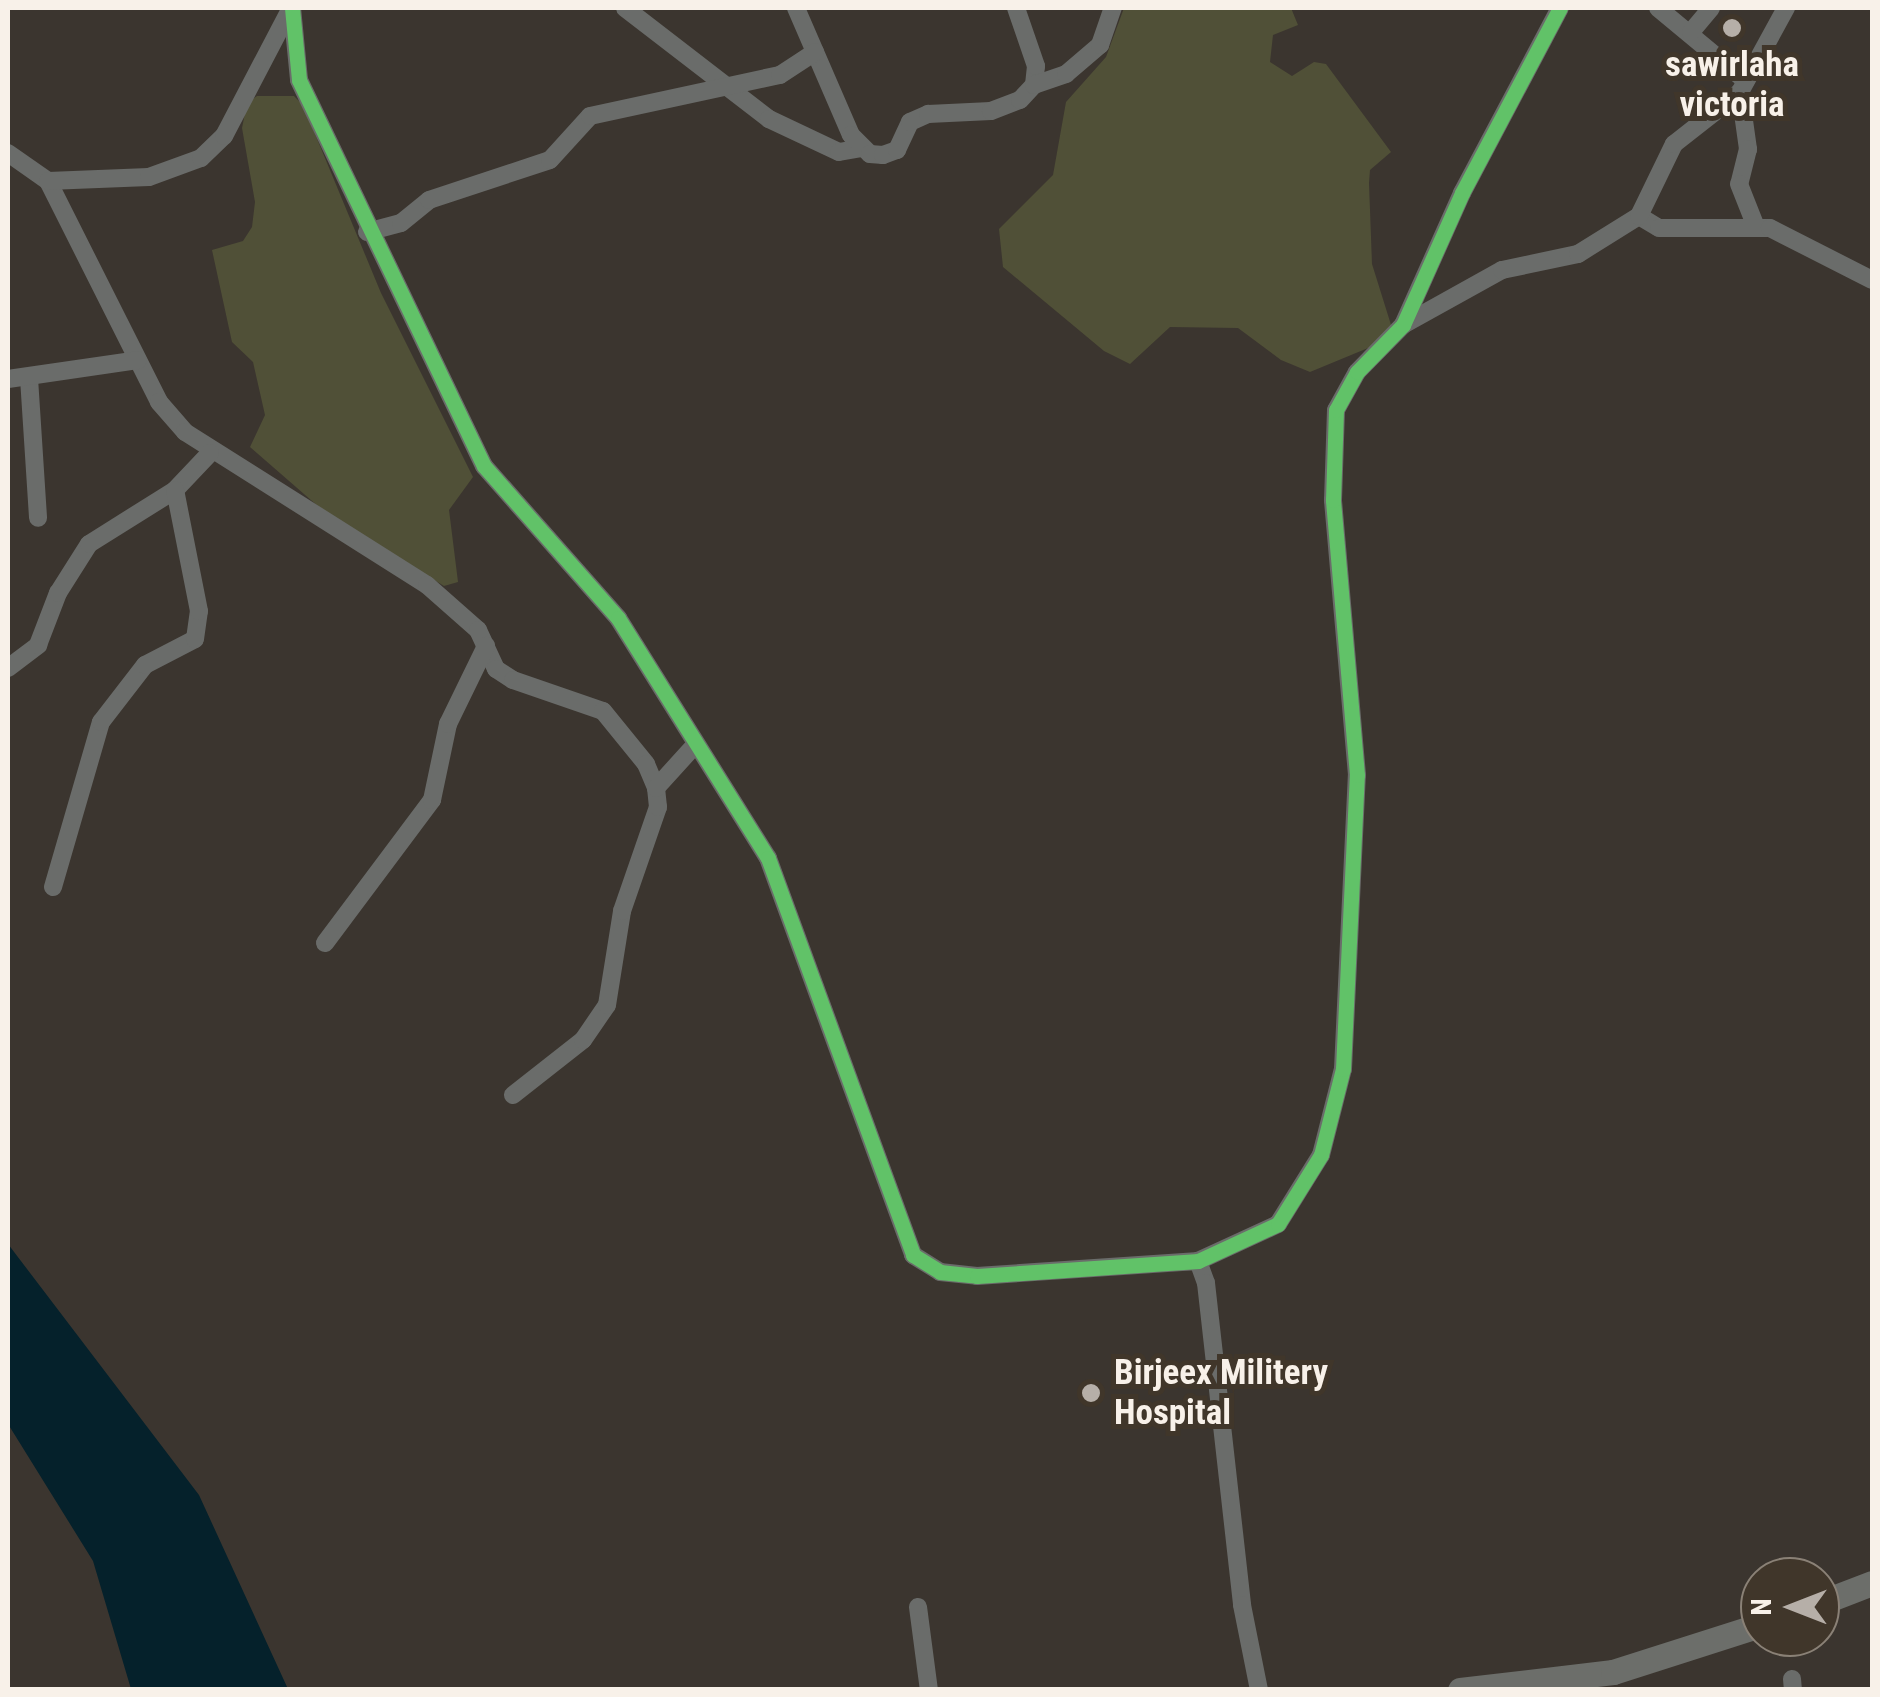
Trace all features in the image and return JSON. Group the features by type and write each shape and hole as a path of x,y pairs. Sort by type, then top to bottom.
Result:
{"main road":[{"path":"1840,1595 1872,1583"},
{"path":"1460,1690 1613,1672 1740,1631"}],"street":[{"path":"48,181 149,176 201,158 224,136 292,8"},
{"path":"292,8 299,80 367,232 484,466 618,618 768,858 914,1255 940,1272 977,1276 1198,1261 1278,1224 1301,1194 1322,1154 1342,1070 1357,775 1334,500 1336,410 1357,372 1403,326 1502,270 1578,254 1638,216 1674,144 1743,86 1786,8"},
{"path":"625,8 768,119 826,146 862,148 883,155 897,150 910,122 928,114 991,111 1020,100 1034,85 1066,74 1100,45 1113,8"},
{"path":"796,8 862,148"},
{"path":"1016,8 1036,66 1034,85"},
{"path":"1403,326 1462,193 1560,8"},
{"path":"1659,8 1691,32 1743,86 1748,149 1739,184 1756,227"},
{"path":"1691,32 1711,8"},
{"path":"367,232 401,222 429,200 550,160 590,116 780,75 815,52"},
{"path":"8,152 48,181 159,402 210,454 427,584 486,646 496,669 513,680 602,712 646,764 656,788 648,851 622,911 607,1006 582,1040 513,1096"},
{"path":"1638,216 1659,228 1756,227 1872,280"},
{"path":"8,379 138,360"},
{"path":"29,378 38,518"},
{"path":"8,668 38,645 58,593 89,544 175,490 210,454"},
{"path":"53,888 100,722 145,666 195,639 200,610 175,490"},
{"path":"325,943 432,800 448,724 486,646"},
{"path":"656,788 695,745"},
{"path":"1198,1261 1206,1283 1242,1605 1259,1690"},
{"path":"918,1607 929,1690"}],"green space":[{"path":"1124,8 1291,8 1298,25 1273,35 1270,62 1292,76 1314,62 1326,64 1391,152 1370,170 1369,183 1372,264 1392,328 1385,341 1310,372 1281,360 1238,328 1170,327 1130,364 1104,351 1003,267 999,229 1053,175 1066,102 1106,57"},
{"path":"257,96 294,96 303,105 381,293 473,477 449,510 458,582 444,586 327,514 250,447 265,415 253,362 232,342 212,250 243,241 252,227 255,202 242,128 247,103"}],"water":[{"path":"8,1244 199,1495 288,1689 131,1689 93,1561 8,1424"}],"cycle path":[{"path":"292,8 299,80 484,466 618,618 768,858 913,1255 940,1272 977,1276 1198,1261 1278,1224 1321,1155 1343,1069 1357,775 1333,500 1336,410 1357,372 1403,325 1462,193 1560,8"}],"place":[{"name":"sawirlaha victoria","path":"1732,28"},
{"name":"Birjeex Militery Hospital","path":"1091,1393"}]}
